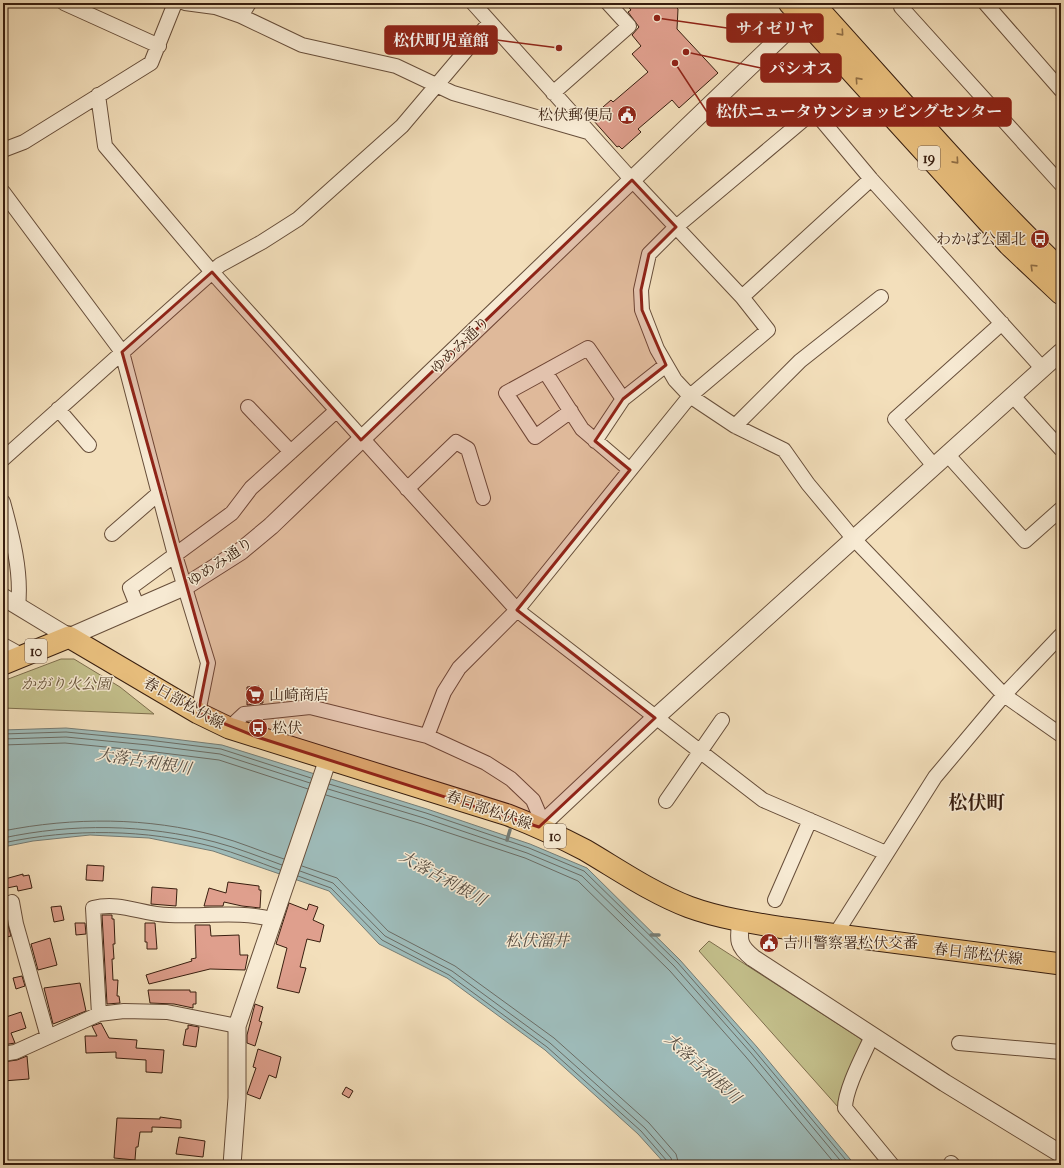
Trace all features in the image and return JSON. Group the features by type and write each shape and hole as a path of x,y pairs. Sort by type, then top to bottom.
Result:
{"main road":[{"name":"19","path":"807,6 1022,232 1061,270"},
{"name":"19","path":"807,6 1009,245 1061,294"},
{"name":"春日部松伏線","path":"69,637 198,713 229,728 326,764 508,815 539,827 661,894 690,907 742,921 835,935 1061,964"},
{"name":"10","path":"3,664 69,637"}],"street":[{"path":"64,3 158,46"},
{"path":"3,150 24,142 151,63 175,3"},
{"path":"185,3 215,7 242,16 302,45 396,66 453,93 589,132"},
{"path":"242,16 249,3"},
{"path":"427,736 444,692 459,668 517,610 690,396 768,330 742,298 632,180 473,3"},
{"path":"553,93 629,26 608,3"},
{"path":"906,3 901,7 1061,184"},
{"path":"985,3 1061,90"},
{"name":"ゆめみ通り","path":"69,637 186,586 241,550 271,526 632,180 807,6"},
{"path":"3,459 220,265 262,242 298,219 402,126 490,22"},
{"path":"98,95 105,146 212,272 361,440 517,610 763,800 886,853"},
{"path":"1043,369 871,179 814,111 676,227 649,254 641,290 642,310 657,349 675,380 690,396 735,426 784,450 808,484 853,538 1004,695 1061,735"},
{"path":"742,298 871,179"},
{"path":"3,192 122,352 175,555 186,586 208,663 198,713"},
{"path":"735,426 800,360 881,298"},
{"path":"934,466 895,419 1002,323"},
{"path":"570,411 535,437 506,394 546,373 588,348 624,400"},
{"path":"539,827 655,718 1061,352"},
{"path":"595,440 624,400 666,365"},
{"path":"546,373 582,429 630,470"},
{"path":"1012,395 1061,448"},
{"path":"248,407 291,452"},
{"path":"58,409 89,445"},
{"path":"138,608 130,588 232,513 251,488 336,411"},
{"path":"407,489 456,442 468,449 483,498"},
{"path":"947,454 1025,541 1061,509"},
{"path":"112,534 159,493"},
{"path":"3,502 15,553 20,590 18,606"},
{"path":"3,597 69,637"},
{"path":"835,935 935,777 1004,695 1061,636"},
{"path":"3,645 23,656"},
{"path":"229,728 244,714 310,707 427,736 486,763 511,779 533,800 539,814 539,827"},
{"path":"666,801 722,720"},
{"path":"232,1165 237,1098 237,1026 326,764"},
{"path":"775,900 810,820"},
{"path":"12,902 16,924 48,1037"},
{"path":"99,1014 93,908 121,906 168,915 231,915 274,920"},
{"path":"742,921 739,937 742,949 944,1083 1061,1154"},
{"path":"3,1054 15,1052 99,1014 124,1011 167,1012 237,1026"},
{"path":"872,1036 845,1102 845,1108 892,1165"},
{"path":"959,1043 1061,1052"}],"highlighted area":[{"path":"632,180 676,227 649,254 641,290 642,310 666,365 623,399 595,441 630,470 517,610 655,718 539,827 257,737 198,713 208,663 122,352 212,272 361,440"}],"green space":[{"name":"かがり火公園","path":"61,659 74,659 120,687 154,714 3,708 3,681"},
{"path":"709,941 861,1039 863,1045 838,1107 699,951"}],"water":[{"name":"松伏溜井","path":"66,728 222,745 427,809 530,844 587,868 680,960 757,1047 855,1165 666,1165 638,1134 545,1050 447,978 379,944 329,891 213,851 149,838 90,835 33,841 3,847 3,730"}],"building":[{"path":"625,3 672,3 678,9 677,29 718,73 679,108 672,100 638,129 641,132 622,149 619,146 617,147 593,120 605,109 603,107 611,100 613,102 648,72 632,54 641,46 632,35 639,27 628,12 631,10"},
{"path":"259,686 259,689 262,689 263,703 247,705 247,687"},
{"path":"87,865 104,866 103,881 86,880"},
{"path":"23,874 23,876 29,875 32,888 18,891 17,886 7,888 5,879"},
{"path":"228,882 259,886 259,890 261,890 260,908 224,902 223,906 204,906 209,888 226,893"},
{"path":"152,887 177,889 176,906 151,904"},
{"path":"289,903 307,910 309,904 318,907 313,920 324,925 320,942 307,939 300,967 306,968 299,993 277,988 287,948 276,944"},
{"path":"61,906 64,920 54,922 51,907"},
{"path":"102,915 112,915 112,919 114,919 115,944 113,944 114,959 112,959 113,980 118,980 117,996 119,996 120,1003 107,1004"},
{"path":"3,922 8,925 11,936 3,938"},
{"path":"75,923 85,923 86,934 76,935"},
{"path":"145,923 155,923 157,949 147,949 147,942 145,942"},
{"path":"195,925 210,925 211,936 239,935 240,955 248,955 245,970 210,969 149,984 146,975 192,961 191,959 196,958"},
{"path":"50,938 57,965 38,970 31,944"},
{"path":"22,976 25,986 16,989 13,978"},
{"path":"80,983 86,1011 53,1024 44,988"},
{"path":"148,990 190,990 190,992 196,992 196,1004 193,1004 193,1008 174,1004 150,1003"},
{"path":"255,1004 263,1007 259,1021 262,1022 255,1046 247,1043 247,1035"},
{"path":"21,1012 26,1028 11,1033 15,1043 3,1045 3,1013 5,1013 6,1017"},
{"path":"101,1023 109,1038 137,1040 136,1048 164,1050 162,1073 146,1072 146,1060 116,1058 116,1052 86,1053 85,1036 97,1036 92,1026"},
{"path":"188,1025 199,1027 196,1047 183,1045"},
{"path":"258,1049 281,1057 276,1078 269,1075 260,1099 247,1094 256,1068 253,1067"},
{"path":"27,1056 29,1079 3,1081 3,1062 17,1060"},
{"path":"346,1087 353,1091 349,1098 342,1094"},
{"path":"160,1117 181,1120 181,1128 152,1127 152,1132 140,1132 138,1147 136,1147 135,1160 114,1158 117,1118 160,1119"},
{"path":"179,1137 205,1141 203,1157 176,1154"}],"waterway":[{"path":"507,840 510,830"},
{"path":"651,935 659,935"}],"place":[{"name":"サイゼリヤ","path":"657,18"},
{"name":"松伏町児童館","path":"559,48"},
{"name":"パシオス","path":"686,52"},
{"name":"松伏ニュータウンショッピングセンター","path":"675,63"},
{"name":"松伏郵便局","path":"627,115"},
{"name":"わかば公園北","path":"1040,239"},
{"name":"山崎商店","path":"255,695"},
{"name":"松伏","path":"258,728"},
{"name":"吉川警察署松伏交番","path":"769,943"}],"district":[{"name":"松伏町","path":"977,803"}],"water label":[{"name":"大落古利根川","path":"144,761"},
{"name":"大落古利根川","path":"443,878"},
{"name":"大落古利根川","path":"703,1068"}]}
